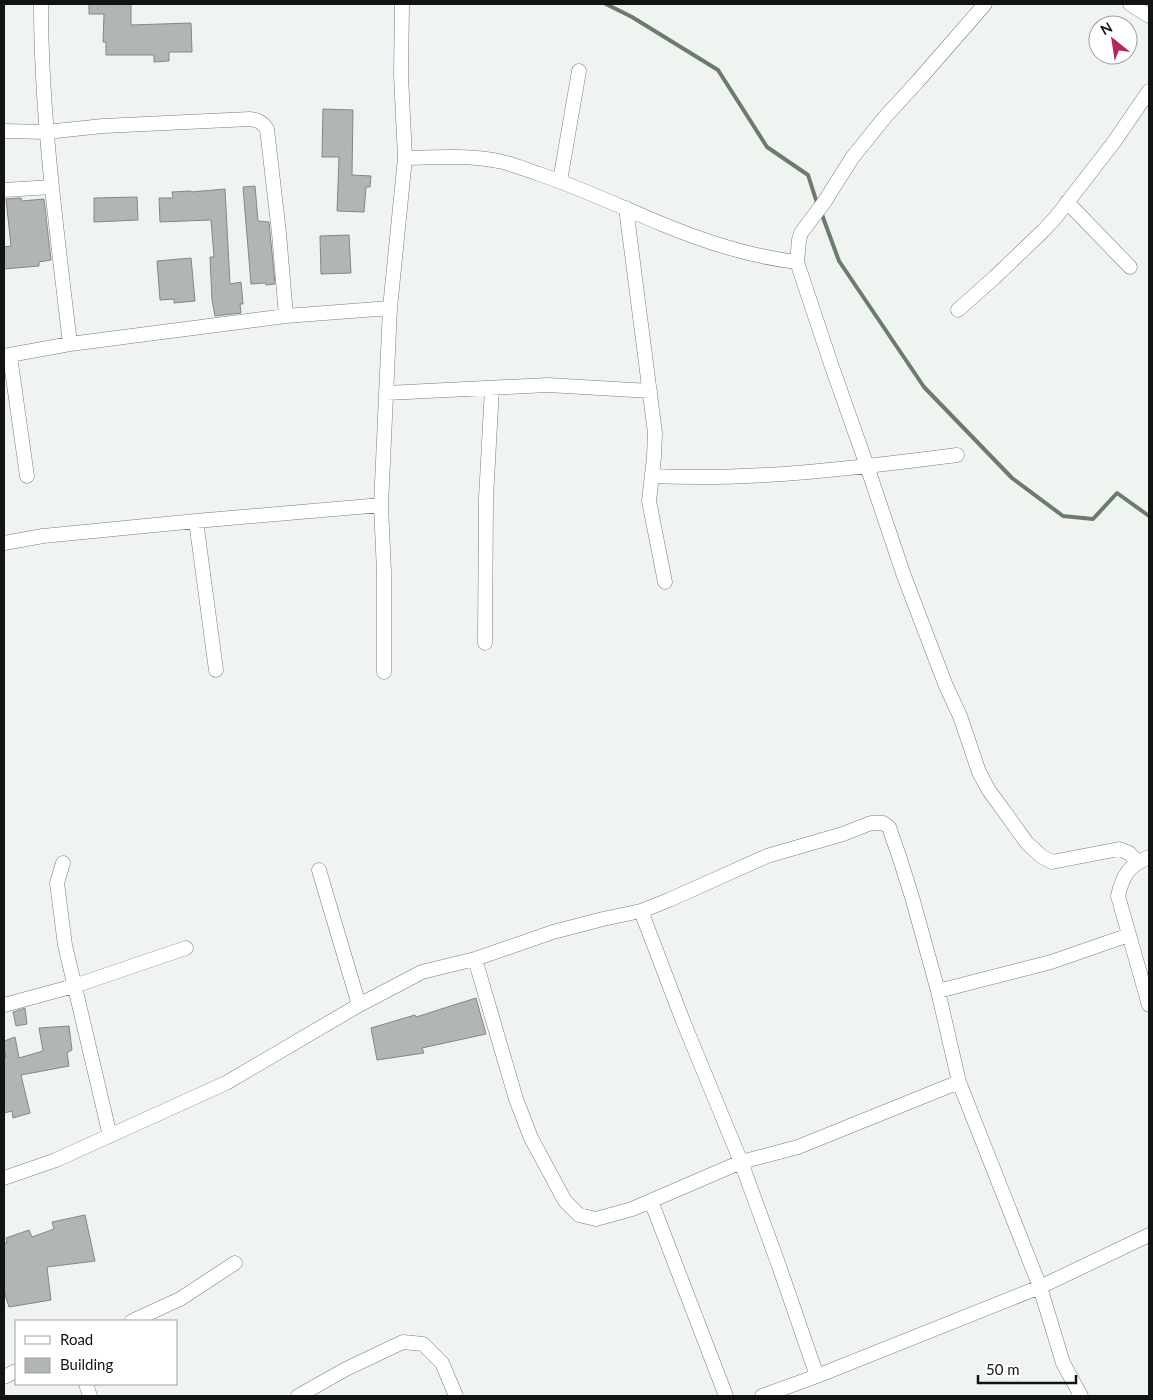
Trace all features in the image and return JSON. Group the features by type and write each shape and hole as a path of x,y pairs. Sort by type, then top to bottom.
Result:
{"street":[{"path":"41,4 46,132 70,344"},
{"path":"384,672 384,572 381,505 390,308 404,158 401,76 402,4"},
{"path":"986,4 885,117 852,158 825,201 801,232 798,240 796,262 904,576 946,686 960,716 979,772 988,789 1027,843 1052,862 1119,849 1144,859"},
{"path":"1130,4 1149,16"},
{"path":"560,181 580,72"},
{"path":"958,310 1043,231 1114,142 1149,91"},
{"path":"4,131 46,132 103,126 250,119 263,123 267,129 286,316"},
{"path":"404,158 478,158 504,163 560,181 662,224 709,241 773,259 796,262"},
{"path":"4,190 52,187"},
{"path":"1067,202 1130,267"},
{"path":"626,208 638,288 640,325 655,433 649,501 664,582"},
{"path":"26,476 7,356 70,344 286,316 390,308"},
{"path":"386,393 548,385 650,391"},
{"path":"485,643 486,498 492,388"},
{"path":"652,476 682,478 766,475 867,466 957,455"},
{"path":"4,543 43,536 381,505"},
{"path":"196,521 216,670"},
{"path":"4,1178 56,1160 226,1083 359,1005 422,972 474,959 553,932 641,911 767,856 872,824 883,823 889,827 900,859 938,990 959,1082 1040,1288 1064,1363 1082,1396"},
{"path":"1144,859 1127,871 1121,882 1118,896 1149,1005"},
{"path":"63,864 57,883 61,917 74,986 110,1136"},
{"path":"319,870 359,1005"},
{"path":"641,911 683,1021 741,1162 817,1376"},
{"path":"938,990 1051,962 1129,935"},
{"path":"4,1005 74,986 186,948"},
{"path":"474,959 516,1099 531,1138 565,1201 579,1215 596,1219 632,1209 741,1162 798,1147 959,1082"},
{"path":"651,1201 726,1396"},
{"path":"762,1396 1040,1288 1149,1235"},
{"path":"134,1320 180,1299 235,1263"},
{"path":"298,1396 346,1368 403,1342 423,1344 442,1363 456,1396"},
{"path":"4,1378 15,1372"}],"building":[{"path":"89,4 131,4 131,25 191,23 192,52 169,52 169,61 154,62 154,55 106,55 106,42 103,42 104,14 89,14"},
{"path":"323,109 353,110 352,175 371,176 370,187 366,187 364,212 337,211 339,157 322,157"},
{"path":"255,186 258,221 269,222 275,284 251,284 243,187"},
{"path":"225,189 230,284 241,282 243,304 240,304 241,313 215,316 212,300 210,257 214,257 211,220 160,222 159,198 173,198 172,192"},
{"path":"137,197 138,220 94,222 94,198"},
{"path":"21,198 22,201 44,199 51,260 39,262 39,266 4,269 4,247 11,246 6,199"},
{"path":"349,235 351,273 321,274 320,236"},
{"path":"191,258 195,301 174,303 174,299 160,300 157,261"},
{"path":"476,998 486,1034 422,1048 424,1053 377,1060 371,1028 415,1015 416,1017"},
{"path":"25,1008 27,1024 16,1026 13,1012"},
{"path":"69,1026 72,1050 67,1053 69,1066 21,1075 30,1113 13,1118 12,1111 4,1113 4,1058 6,1057 4,1041 15,1037 19,1058 43,1051 39,1028"},
{"path":"85,1215 95,1261 47,1267 51,1300 9,1307 4,1291 4,1243 7,1243 6,1238 29,1230 32,1237 54,1229 52,1222"}],"waterway":[{"path":"606,4 632,17 718,70 767,147 808,175 818,206"},
{"path":"821,212 839,261 924,387 1012,478 1063,516 1093,519 1117,493 1149,516"}]}
